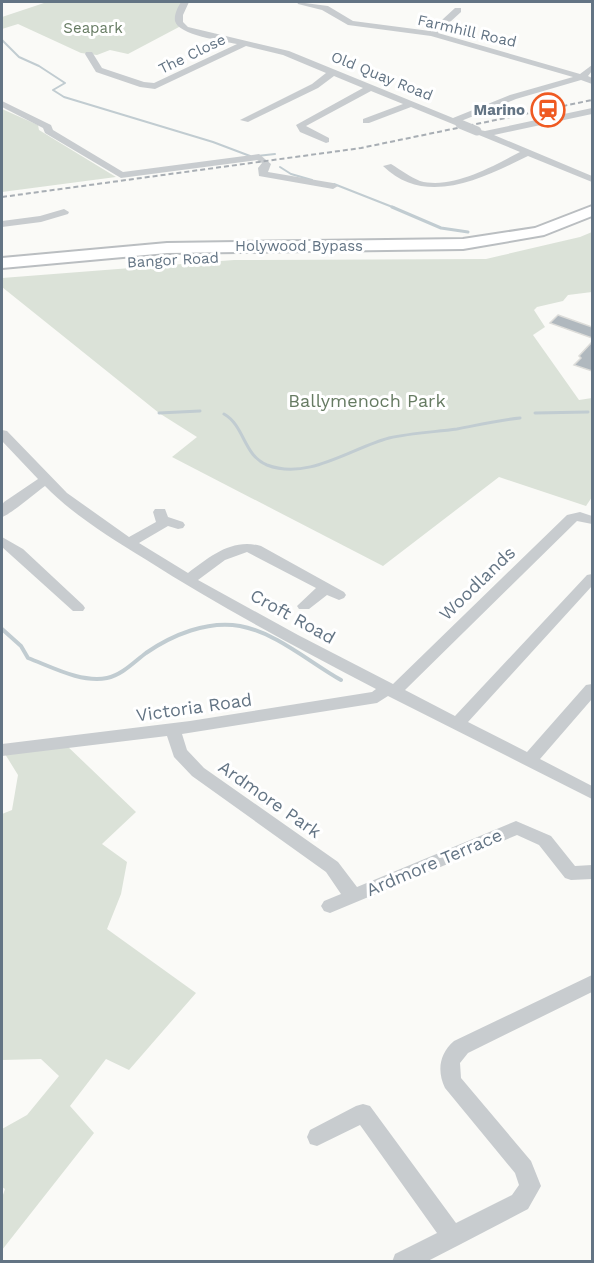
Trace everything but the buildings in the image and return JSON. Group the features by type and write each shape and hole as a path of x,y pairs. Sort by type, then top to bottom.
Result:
{"highway":[{"name":"Holywood Bypass","path":"2,263 167,248 246,245 499,244 592,211"},
{"name":"Bangor Road","path":"2,272 222,257 452,254 499,244 542,241 592,225"}],"street":[{"name":"Old Quay Road","path":"185,2 179,15 179,22 184,28 286,53 592,179"},
{"name":"Farmhill Road","path":"301,2 324,8 351,23 432,34 592,81"},
{"path":"432,34 458,10"},
{"name":"The Close","path":"89,54 99,70 143,85 155,86 246,43"},
{"path":"457,122 513,97 582,77 592,67"},
{"path":"245,120 315,86 332,73"},
{"path":"327,140 303,130 301,125 371,87"},
{"path":"2,104 48,127 48,131 121,175 259,157 264,162 263,174 333,186"},
{"path":"366,122 412,104"},
{"path":"480,132 592,111"},
{"path":"388,166 415,182 440,185 475,174 528,152"},
{"path":"2,224 60,215"},
{"name":"Croft Road","path":"2,434 62,496 129,543 188,580 292,639 592,793"},
{"path":"2,513 9,505 46,480"},
{"name":"Woodlands","path":"390,690 572,518 580,516 592,520"},
{"path":"129,543 167,520"},
{"path":"2,541 18,552 78,608"},
{"path":"188,580 232,550 247,546 333,592 304,606"},
{"path":"457,724 592,578"},
{"path":"529,761 585,709 592,689"},
{"name":"Victoria Road","path":"2,750 173,730 377,697 390,690"},
{"name":"Ardmore Park","path":"173,730 180,753 198,772 332,867 353,896"},
{"name":"Ardmore Terrace","path":"330,906 516,828 537,834 553,846 571,873 592,872"},
{"path":"404,1262 520,1202 530,1186 524,1168 452,1082 449,1069 452,1056 461,1047 592,982"},
{"path":"317,1137 363,1113 453,1237"}],"green space":[{"name":"Seapark","path":"47,2 184,2 177,14 179,27 128,54 110,50 97,55 81,53 18,24 2,29 2,17"},
{"path":"2,109 38,125 39,130 116,177 2,192"},
{"name":"Ballymenoch Park","path":"592,232 592,292 568,295 563,301 537,307 534,310 545,327 533,335 579,400 592,398 592,497 586,506 499,477 383,566 172,457 197,437 159,413 2,287 2,278 234,260 486,259 580,237"},
{"path":"65,744 136,812 102,844 127,862 121,894 107,929 196,993 129,1070 106,1059 70,1106 94,1133 2,1250 2,1198 5,1189 2,1187 2,1129 27,1115 59,1076 41,1059 2,1060 2,814 12,810 18,775 5,754"}],"waterway":[{"path":"2,40 19,57 39,66 65,83 53,90 64,97 213,142 250,156"},
{"path":"257,156 275,154"},
{"path":"280,167 291,174 312,180"},
{"path":"334,184 395,208"},
{"path":"392,207 441,228 468,232"},
{"path":"159,413 200,411"},
{"path":"535,413 588,412"},
{"path":"224,414 231,419 248,448 259,460 282,469 314,466 389,438 520,418"},
{"path":"2,629 21,646 28,658 67,673 97,679 118,674 156,646 191,630 215,625 240,626 280,641 341,680"}],"railway":[{"path":"2,197 361,148 592,100"}],"place":[{"name":"Marino","path":"548,110"}]}
